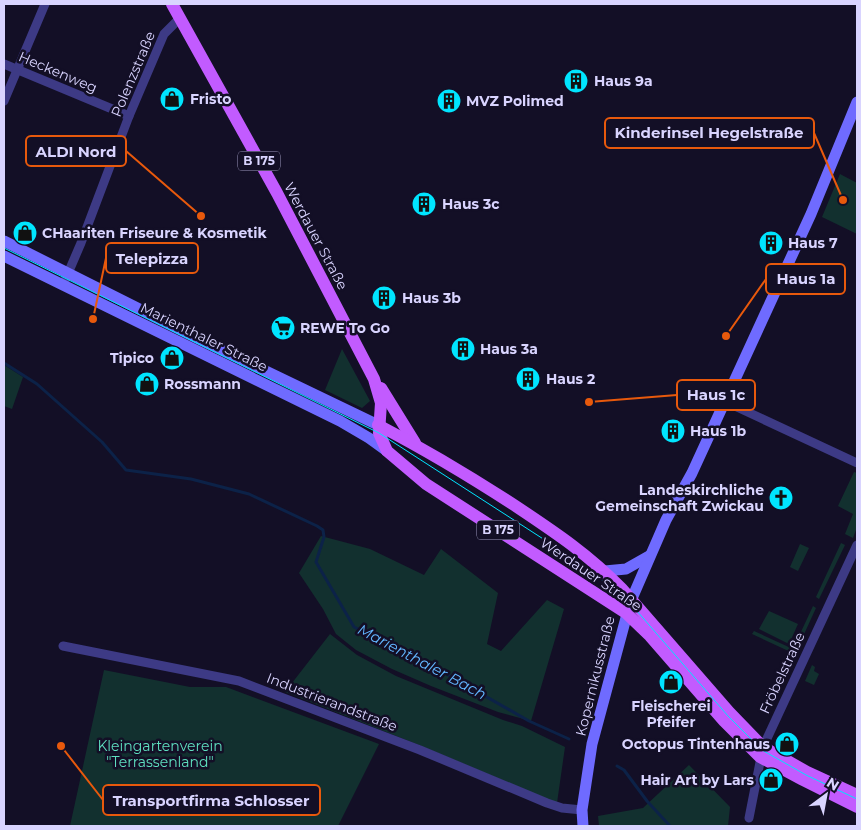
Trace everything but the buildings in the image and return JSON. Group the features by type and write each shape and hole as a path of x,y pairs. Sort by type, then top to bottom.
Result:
{"main road":[{"name":"Werdauer Straße","path":"172,4 277,193 374,379 381,403 378,425 381,441 387,451 426,484 626,613 650,636 724,721 762,752 803,780 857,807"},
{"name":"Kopernikusstraße","path":"583,826 582,810 592,744 631,599 666,520 689,479 810,214 857,102"},
{"name":"Marienthaler Straße","path":"4,241 197,338 378,425"},
{"name":"Marienthaler Straße","path":"4,256 340,421 387,451"},
{"name":"Werdauer Straße","path":"374,379 384,391 416,445"},
{"name":"Werdauer Straße","path":"378,425 453,466 572,543 605,571 631,599 762,752 857,795"},
{"path":"605,571 626,569 641,562 650,555"}],"street":[{"path":"4,101 45,4"},
{"name":"Polenzstraße","path":"62,285 129,116 164,34 180,18"},
{"name":"Heckenweg","path":"4,64 129,116"},
{"path":"724,401 857,463"},
{"name":"Fröbelstraße","path":"749,818 762,752 857,546"},
{"name":"Industrierandstraße","path":"63,646 239,681 420,750 547,803 562,808 582,810"}],"green space":[{"path":"840,174 857,183 857,234 822,217"},
{"path":"342,349 370,401 362,408 325,390"},
{"path":"4,365 23,377 12,409 4,406"},
{"path":"854,472 857,473 857,527 853,538 845,534 853,514 838,506"},
{"path":"321,536 370,549 424,575 441,549 498,593 487,644 501,651 547,600 564,609 531,721 498,712 392,669 356,650 336,634 323,609 299,573"},
{"path":"841,543 845,545 819,599 816,597"},
{"path":"800,544 809,548 798,571 790,567"},
{"path":"813,606 816,608 795,654 752,634 754,631 793,649"},
{"path":"769,611 798,624 789,644 759,629"},
{"path":"330,634 357,655 396,676 522,726 565,747 557,803 419,745 285,692"},
{"path":"812,665 815,667 814,671 819,674 814,685 805,681"},
{"name":"Kleingartenverein \"Terrassenland\"","path":"104,670 190,687 226,687 379,744 338,826 70,826"},
{"path":"689,765 730,807 728,826 599,826 598,816 643,808"}],"waterway":[{"name":"Marienthaler Bach","path":"4,363 37,384 102,442 126,470 191,479 249,494 317,526 323,530 324,537 316,562 354,627 427,663 529,721 569,739"},
{"name":"Marienthaler Bach","path":"617,766 624,770 647,801 670,826"}],"tram line":[{"path":"4,248 379,433 565,553 613,588 630,603 728,716 762,750 806,775 857,799"}],"place":[{"name":"Haus 9a","path":"576,81"},
{"name":"Fristo","path":"172,99"},
{"name":"MVZ Polimed","path":"449,101"},
{"name":"Kinderinsel Hegelstraße","path":"843,200"},
{"name":"Haus 3c","path":"424,204"},
{"name":"ALDI Nord","path":"201,216"},
{"name":"CHaariten Friseure & Kosmetik","path":"25,233"},
{"name":"Haus 7","path":"771,243"},
{"name":"Haus 3b","path":"384,298"},
{"name":"Telepizza","path":"93,319"},
{"name":"REWE To Go","path":"283,328"},
{"name":"Haus 1a","path":"726,336"},
{"name":"Haus 3a","path":"463,349"},
{"name":"Tipico","path":"172,358"},
{"name":"Haus 2","path":"528,379"},
{"name":"Rossmann","path":"147,384"},
{"name":"Haus 1c","path":"589,402"},
{"name":"Haus 1b","path":"673,431"},
{"name":"Landeskirchliche Gemeinschaft Zwickau","path":"781,498"},
{"name":"Fleischerei Pfeifer","path":"671,682"},
{"name":"Octopus Tintenhaus","path":"787,744"},
{"name":"Transportfirma Schlosser","path":"61,746"},
{"name":"Hair Art by Lars","path":"771,780"}]}
